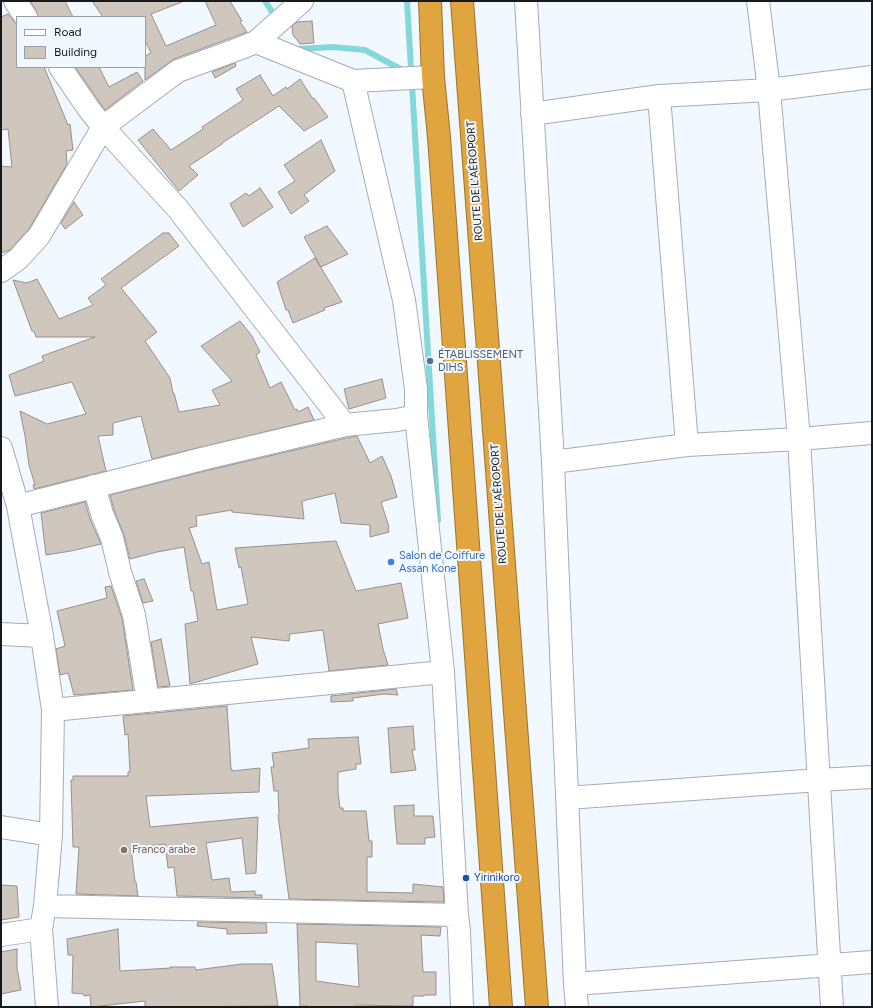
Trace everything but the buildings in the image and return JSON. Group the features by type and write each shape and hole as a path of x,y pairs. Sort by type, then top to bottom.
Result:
{"highway":[{"path":"430,1 433,77 440,152 501,1007"},
{"name":"ROUTE DE L'AÉROPORT","path":"462,1 537,1007"}],"street":[{"path":"15,1 25,16"},
{"path":"1,271 18,259 39,236 103,127 178,71 256,42 302,1"},
{"path":"526,1 554,462 577,1007"},
{"path":"758,1 769,90 799,439 832,1007"},
{"path":"256,42 353,81 433,77"},
{"path":"61,68 103,127 178,209 345,425"},
{"path":"532,114 659,96 769,90 872,77"},
{"path":"353,81 404,300 416,389 416,416 443,672 459,931 462,1007"},
{"path":"659,96 687,445"},
{"path":"18,506 345,425 397,420 416,416"},
{"path":"554,462 687,445 799,439 872,433"},
{"path":"1,448 18,506 42,636 53,710 51,835 45,906 41,929 48,1007"},
{"path":"94,486 102,514 112,538 120,572 134,615 148,701"},
{"path":"1,634 42,636"},
{"path":"53,710 443,672"},
{"path":"567,798 872,777"},
{"path":"1,828 51,835"},
{"path":"45,906 457,915"},
{"path":"1,935 41,929"},
{"path":"575,984 872,962"}],"waterway":[{"path":"265,1 275,19"},
{"path":"407,1 438,520"},
{"path":"297,49 333,47 365,50 406,72"}],"place":[{"name":"ÉTABLISSEMENT DIHS","path":"430,361"},
{"name":"Salon de Coiffure Assan Kone","path":"391,562"},
{"name":"Franco arabe","path":"124,850"},
{"name":"Yirinikoro","path":"466,878"}]}
